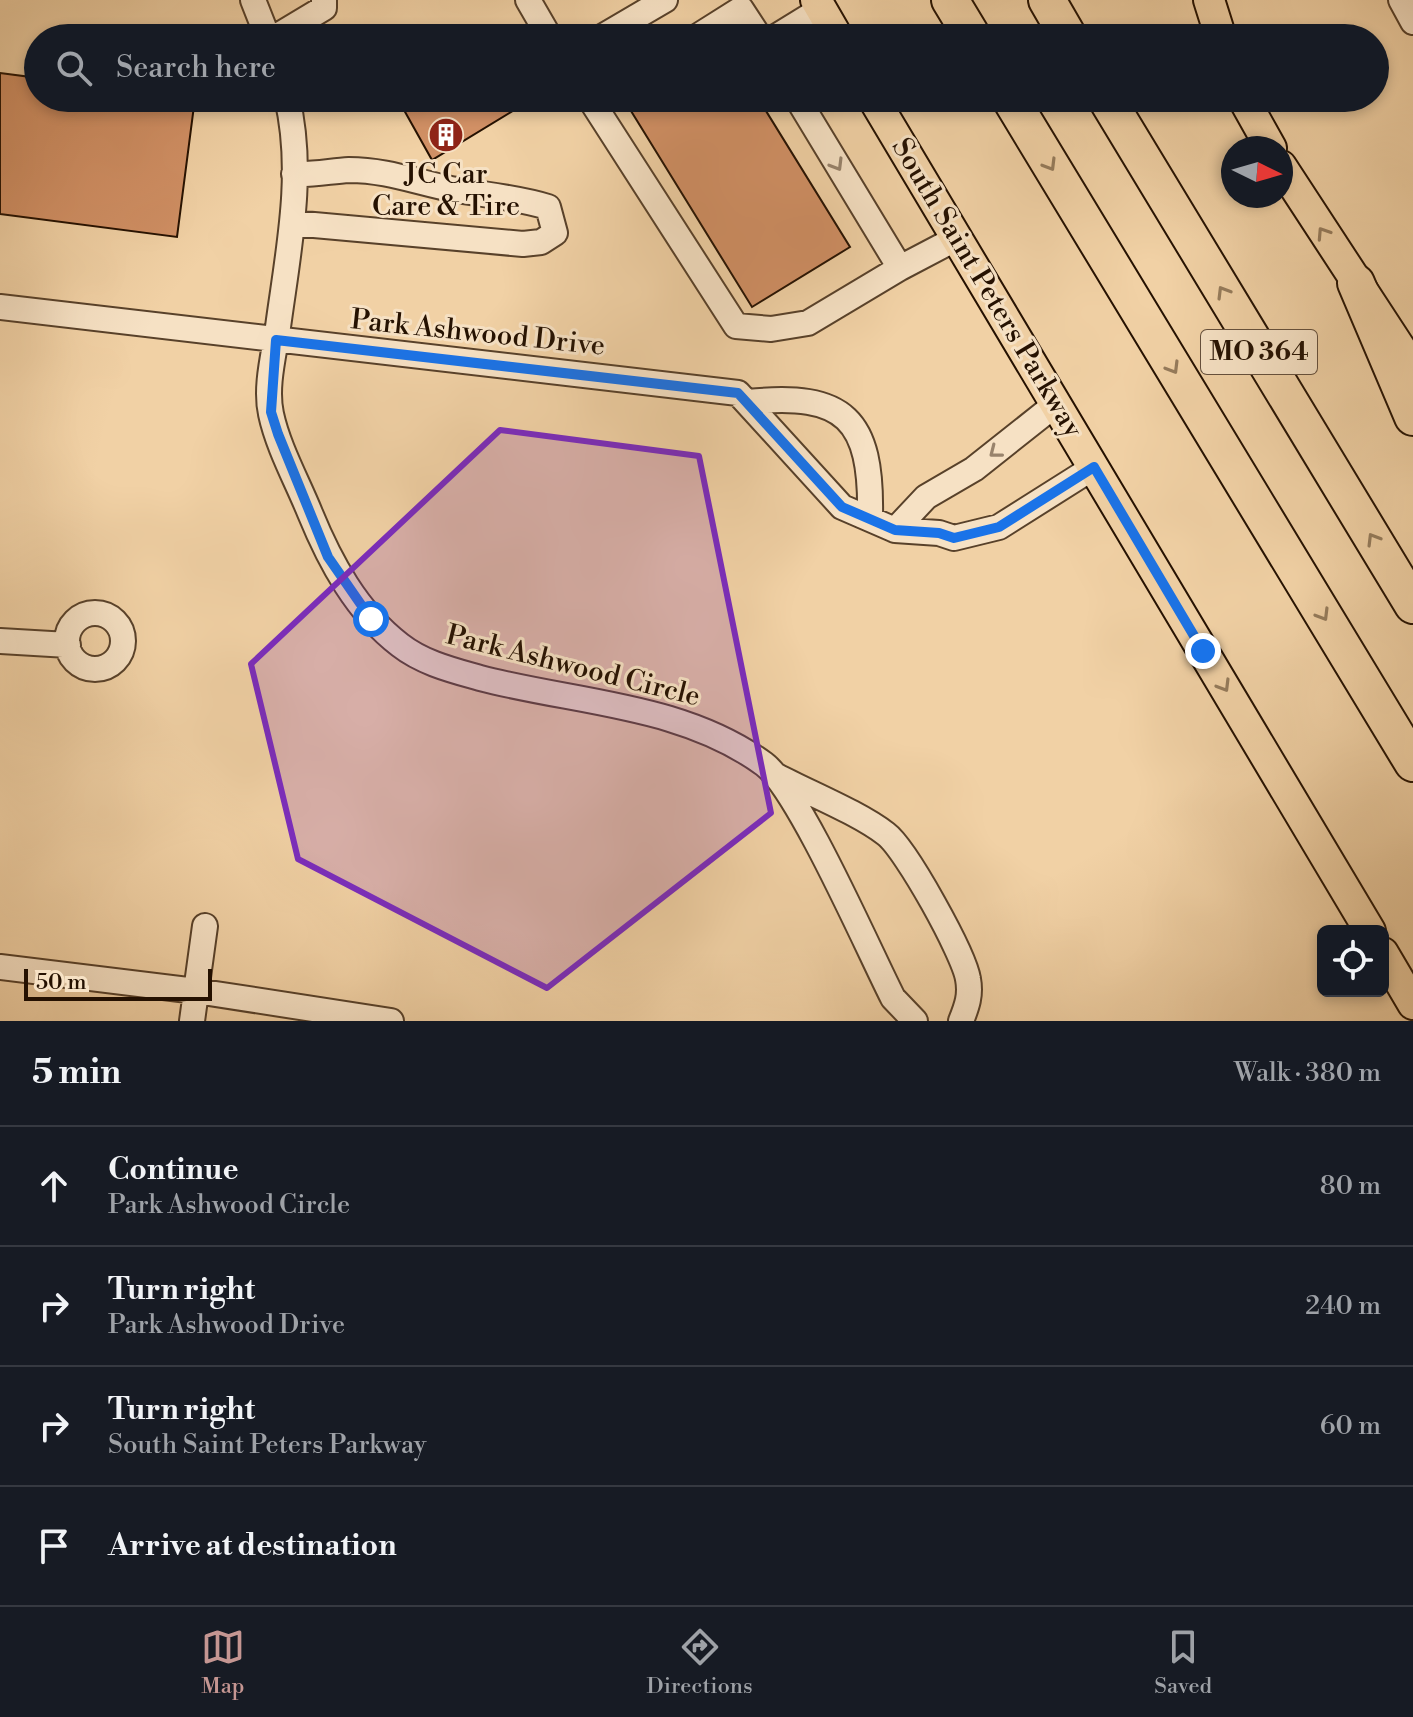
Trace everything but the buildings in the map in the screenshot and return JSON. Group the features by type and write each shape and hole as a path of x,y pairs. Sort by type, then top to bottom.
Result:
{"highway":[{"path":"950,0 965,24"},
{"path":"1047,0 1061,24"},
{"name":"MO 364","path":"1018,112 1412,762"},
{"name":"MO 364","path":"1114,112 1413,605"},
{"path":"1356,283 1413,417"}],"main road":[{"path":"1209,0 1217,24"},
{"path":"818,4 830,24"},
{"name":"South Saint Peters Parkway","path":"881,112 1366,925"},
{"path":"1251,112 1264,136"},
{"path":"1293,185 1413,368"},
{"path":"1389,963 1413,1004"}],"street":[{"path":"253,0 264,24"},
{"path":"296,24 324,8 324,0"},
{"path":"528,0 542,24"},
{"path":"624,24 665,0"},
{"path":"1401,0 1413,22"},
{"path":"792,24 818,4"},
{"path":"717,24 741,9 751,24"},
{"name":"Park Ashwood Circle","path":"290,112 294,174 292,223 276,340 271,412 328,557 371,619 387,634 436,666 505,684 631,708 716,734 777,776 888,835 914,870 961,959 968,977 969,1001 961,1021"},
{"path":"598,112 736,326 771,329 808,323 957,238"},
{"path":"805,112 900,268"},
{"path":"292,223 523,244 541,242 555,233 548,207 521,198 450,189 402,174 346,170 326,175 294,174"},
{"name":"Park Ashwood Drive","path":"0,307 738,393 748,402 815,401 830,405 844,417 866,454 870,516"},
{"path":"748,402 769,431 842,507 870,516 895,530 939,533 954,538 999,527 1094,467"},
{"path":"895,530 926,497 974,469 1056,404"},
{"path":"0,641 68,645"},
{"name":"Park Ashwood Circle","path":"777,776 893,998 915,1021"},
{"path":"192,1021 205,926"},
{"path":"0,967 196,991 391,1021"}],"highlighted area":[{"path":"500,430 699,456 771,813 547,988 298,859 251,664"}],"place":[{"name":"JC Car Care & Tire","path":"446,135"}],"route":[{"path":"371,619 328,557 278,434 271,412 270,392 276,340 738,393 769,431 842,507 870,516 895,530 939,533 954,538 999,527 1094,467 1203,651"}]}
